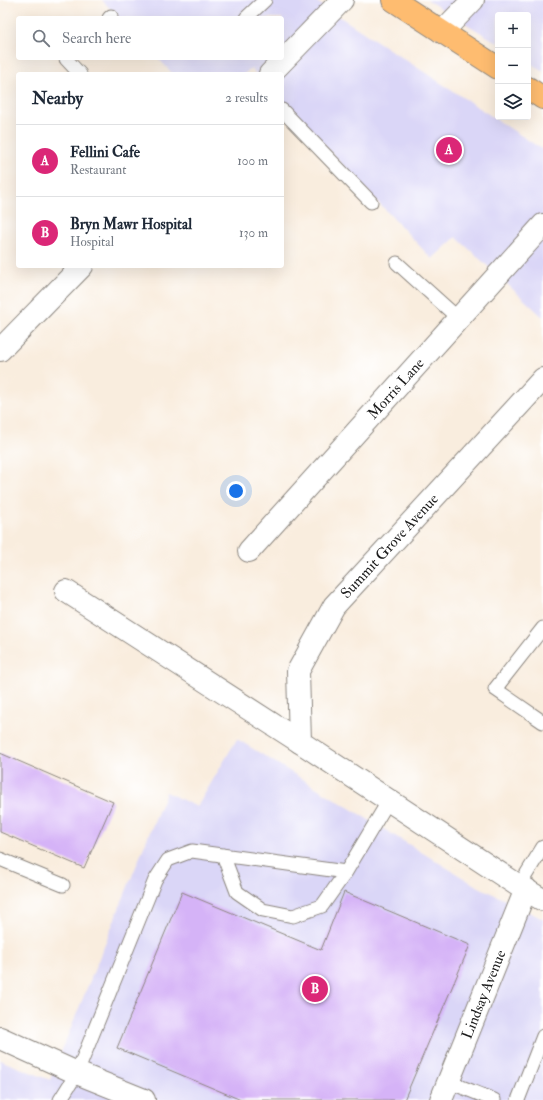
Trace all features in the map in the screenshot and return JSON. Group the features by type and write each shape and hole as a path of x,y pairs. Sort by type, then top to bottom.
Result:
{"highway":[{"path":"393,0 495,66"},
{"path":"531,90 543,98"}],"street":[{"path":"284,60 342,0"},
{"path":"442,32 473,0"},
{"path":"272,72 284,60"},
{"name":"Morris Lane","path":"249,551 543,225"},
{"path":"0,350 80,268"},
{"name":"Summit Grove Avenue","path":"300,742 298,671 334,606 543,380"},
{"path":"66,591 529,892"},
{"name":"Lindsay Avenue","path":"444,1095 529,892"},
{"path":"0,1038 77,1073 144,1100"}],"lane":[{"path":"248,16 265,0"},
{"path":"67,60 78,72"},
{"path":"284,112 371,202"},
{"path":"397,263 459,319"},
{"path":"543,628 495,689 543,722"},
{"path":"223,855 237,892 263,910 293,916 322,906 346,872 389,800"},
{"path":"529,892 543,847"},
{"path":"60,1100 77,1073 155,880 168,860 192,851 346,872"},
{"path":"0,860 63,885"},
{"path":"518,1100 543,1036"},
{"path":"444,1095 494,1100"}],"shaded area":[{"path":"102,0 314,0 495,119 495,120 543,150 543,317 456,237 432,259 284,103 284,72 254,72 251,68 246,72 171,72 160,60 284,60 284,16 117,16"},
{"path":"427,0 543,0 543,71 531,64 531,12 495,12 495,41"},
{"path":"237,739 475,885 543,919 543,1100 0,1100 0,1060 50,1080 166,792 197,807"}],"building":[{"path":"0,753 113,802 84,868 0,832"},
{"path":"182,892 321,950 344,892 470,945 404,1100 241,1100 117,1048"}],"place":[{"name":"Fellini Cafe","path":"449,150"},
{"name":"Bryn Mawr Hospital","path":"315,989"}]}
